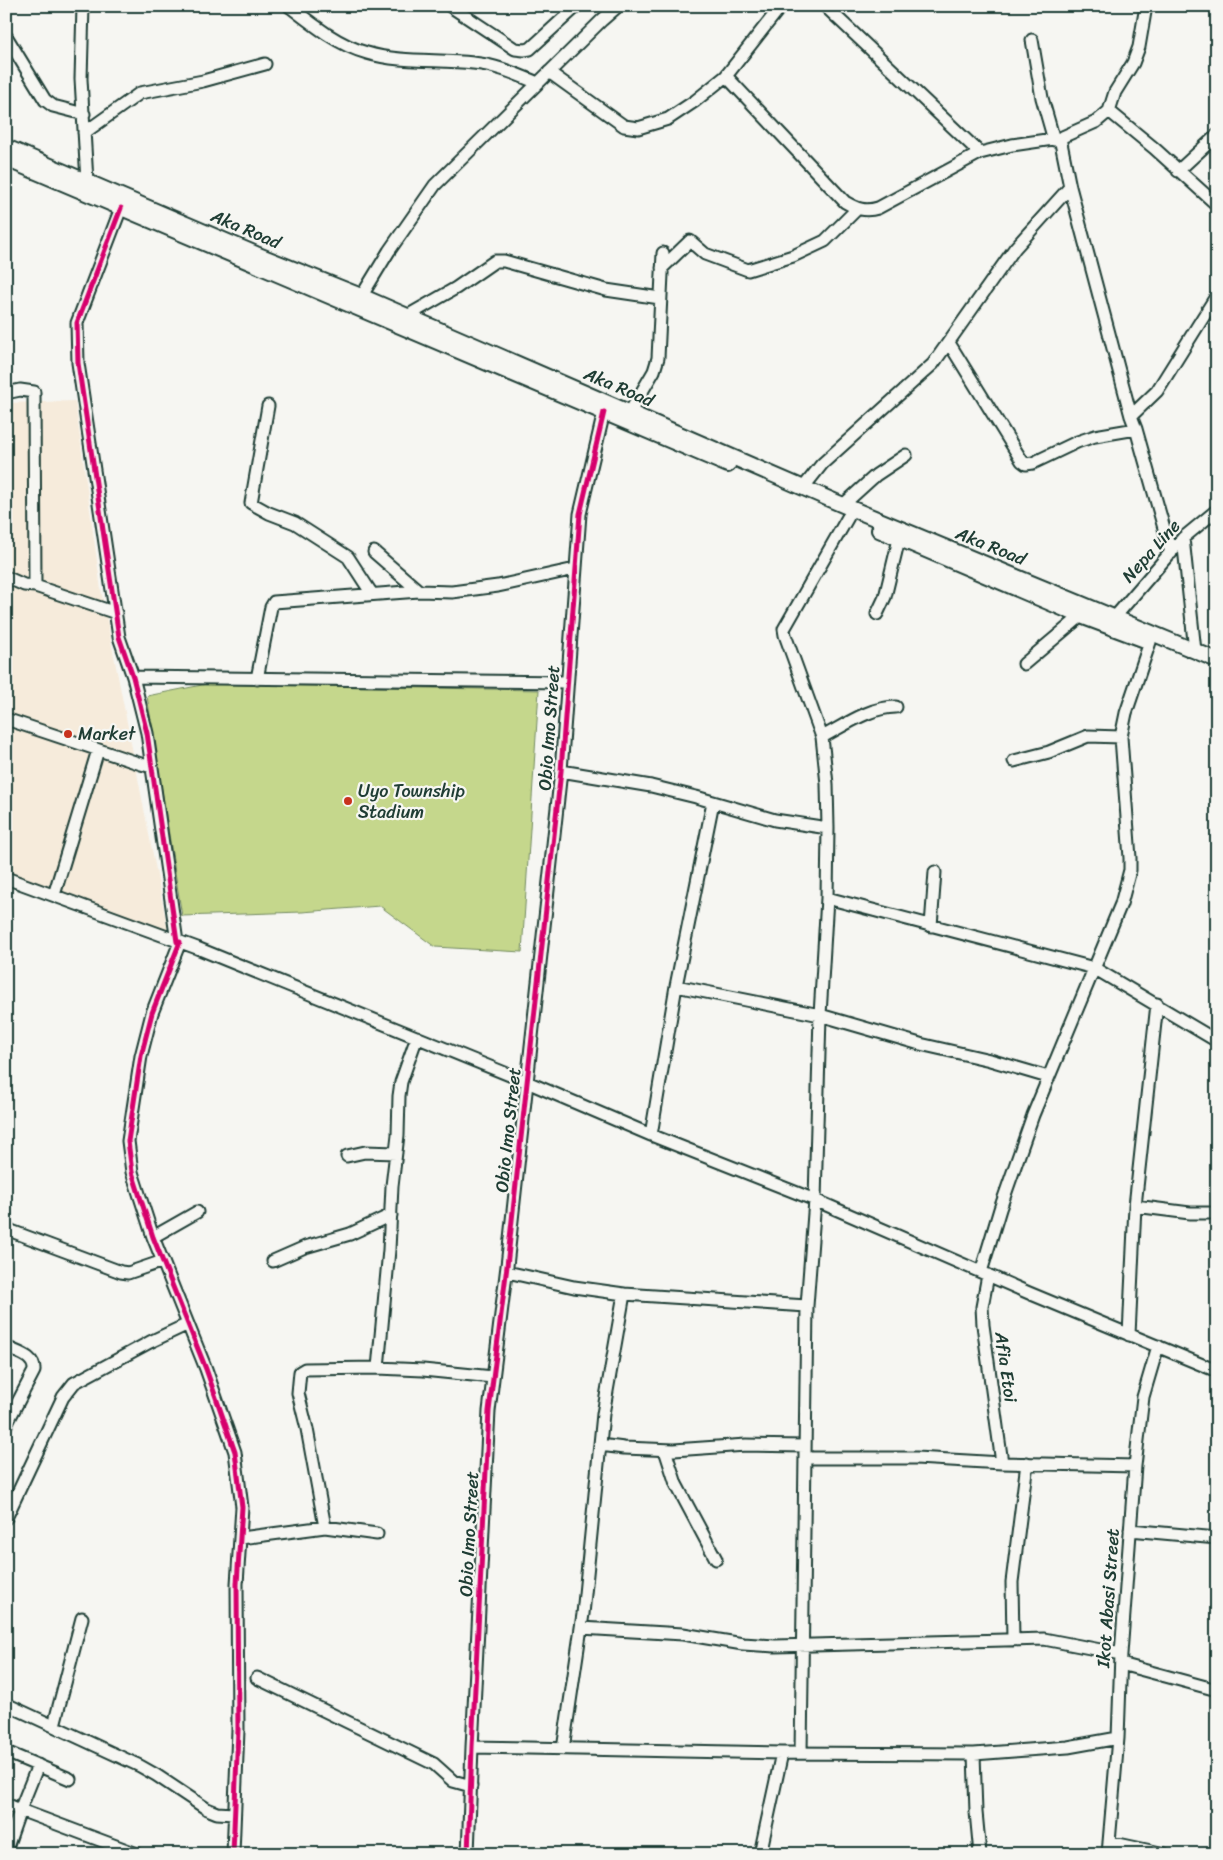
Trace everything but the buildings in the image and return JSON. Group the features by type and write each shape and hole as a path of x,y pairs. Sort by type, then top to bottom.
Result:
{"main road":[{"name":"Aka Road","path":"6,148 256,254 604,412 1217,660"},
{"name":"Aka Road","path":"6,159 121,208 358,301 407,316 803,488 899,539 1081,616 1217,670"}],"street":[{"path":"83,6 81,79 87,181"},
{"path":"289,6 337,40 366,53 392,58 496,66 538,83"},
{"path":"450,6 515,49 524,50 530,49 577,6"},
{"path":"358,301 389,251 435,185 618,6"},
{"path":"549,72 624,126 638,128 668,118 695,101 726,76 781,6"},
{"path":"825,6 980,153"},
{"path":"726,76 845,202 857,209 869,211 878,208 980,153 1012,145 1057,139 1096,122 1109,111 1115,92 1133,63 1139,47 1146,6"},
{"path":"6,36 45,100 53,106 84,114"},
{"path":"1032,40 1042,98 1057,139 1131,416 1171,553"},
{"path":"84,133 140,93 203,81 265,64"},
{"path":"1109,111 1154,148 1217,205"},
{"path":"1178,171 1217,135"},
{"path":"803,488 822,464 926,370 949,343 1015,248 1070,187"},
{"path":"121,208 77,323 78,363 120,637 133,677 147,733 177,942 180,942"},
{"path":"662,268 690,241 705,254 748,270 793,256 825,241 857,209"},
{"path":"630,412 654,371 658,358 663,253"},
{"path":"407,316 456,288 495,261 504,261 606,290 660,298"},
{"path":"1131,416 1157,391 1217,295"},
{"path":"949,343 1022,461 1026,464 1033,464 1077,442 1095,436 1136,429"},
{"path":"6,393 20,390 34,392 34,586"},
{"path":"268,406 252,503 269,514 296,523 348,557 372,594"},
{"name":"Obio Imo Street","path":"468,1854 489,1411 561,771 580,514 604,412"},
{"path":"801,1753 807,1306 815,1200 828,828 827,784 822,737 784,629 846,511 876,475 906,454"},
{"name":"Nepa Line","path":"1114,618 1183,538 1217,510"},
{"path":"1183,538 1195,651"},
{"path":"877,614 885,597 899,539"},
{"path":"374,552 419,590"},
{"path":"258,678 271,606 274,602 419,590 452,592 489,587 575,569"},
{"path":"6,578 116,613"},
{"path":"1024,664 1081,616"},
{"name":"Afia Etoi","path":"1002,1463 983,1325 982,1307 985,1274 1003,1200 1032,1115 1121,904 1130,870 1121,737 1126,713 1150,642"},
{"path":"133,677 567,682"},
{"path":"822,737 884,707 896,707"},
{"path":"6,719 140,764 152,766"},
{"path":"1014,761 1049,752 1088,736 1121,737"},
{"path":"54,895 98,750"},
{"path":"561,771 651,786 774,820 828,828"},
{"path":"651,1135 676,986 713,802"},
{"path":"931,926 935,872"},
{"path":"6,878 180,942 527,1082 651,1135 815,1200 985,1274 1217,1371"},
{"path":"827,898 1094,968 1217,1041"},
{"path":"180,942 152,1013 141,1056 128,1141 132,1172 153,1237 206,1369 235,1452 242,1507 237,1584 238,1711 232,1854"},
{"path":"676,986 820,1015 920,1044 990,1060 1048,1078"},
{"path":"1129,1335 1135,1206 1157,1004"},
{"path":"378,1368 401,1082 417,1038"},
{"path":"347,1156 365,1152 396,1153"},
{"path":"1135,1206 1217,1213"},
{"path":"153,1237 197,1212"},
{"path":"273,1261 306,1247 350,1234 391,1215"},
{"path":"6,1229 121,1272 128,1273 163,1261"},
{"path":"506,1272 574,1287 624,1294 807,1306"},
{"path":"562,1749 581,1628 605,1406 624,1294"},
{"path":"6,1518 63,1397 74,1383 188,1324"},
{"path":"6,1346 31,1359 34,1364 34,1371 6,1425"},
{"name":"Ikot Abasi Street","path":"1109,1848 1118,1738 1121,1659 1135,1466 1142,1397 1158,1346"},
{"path":"325,1527 307,1429 298,1393 300,1372 304,1369 378,1368 423,1370 493,1377"},
{"path":"600,1445 665,1450 696,1450 746,1445 805,1452 1002,1463 1135,1466"},
{"path":"665,1450 676,1484 716,1559"},
{"path":"1013,1640 1012,1582 1027,1463"},
{"path":"241,1538 325,1527 377,1534"},
{"path":"1130,1530 1217,1538"},
{"path":"54,1725 82,1618"},
{"path":"581,1628 683,1634 743,1644 775,1646 1055,1640 1217,1690"},
{"path":"257,1678 434,1764 456,1783 471,1786"},
{"path":"6,1704 54,1725 156,1775 207,1809 217,1813 234,1814"},
{"path":"472,1747 782,1753 974,1754 1068,1746 1118,1738"},
{"path":"6,1752 70,1779"},
{"path":"760,1854 782,1753"},
{"path":"974,1754 980,1854"},
{"path":"6,1850 38,1766"},
{"path":"6,1804 137,1854"},
{"path":"1109,1848 1165,1854"}],"shaded area":[{"name":"Market","path":"75,401 101,590 169,936 6,877 6,403"}],"green space":[{"name":"Uyo Township Stadium","path":"207,684 539,690 522,952 435,947 380,906 302,912 182,916 147,696"}],"cycle path":[{"path":"121,208 77,323 78,363 119,637 133,677 147,733 177,942 180,942 152,1013 141,1056 128,1141 132,1172 153,1237 206,1369 235,1452 242,1507 237,1584 238,1730 233,1854"},
{"path":"468,1854 489,1411 507,1266 561,771 580,514 604,412"}],"place":[{"name":"Market","path":"68,734"},
{"name":"Uyo Township Stadium","path":"348,801"}]}
